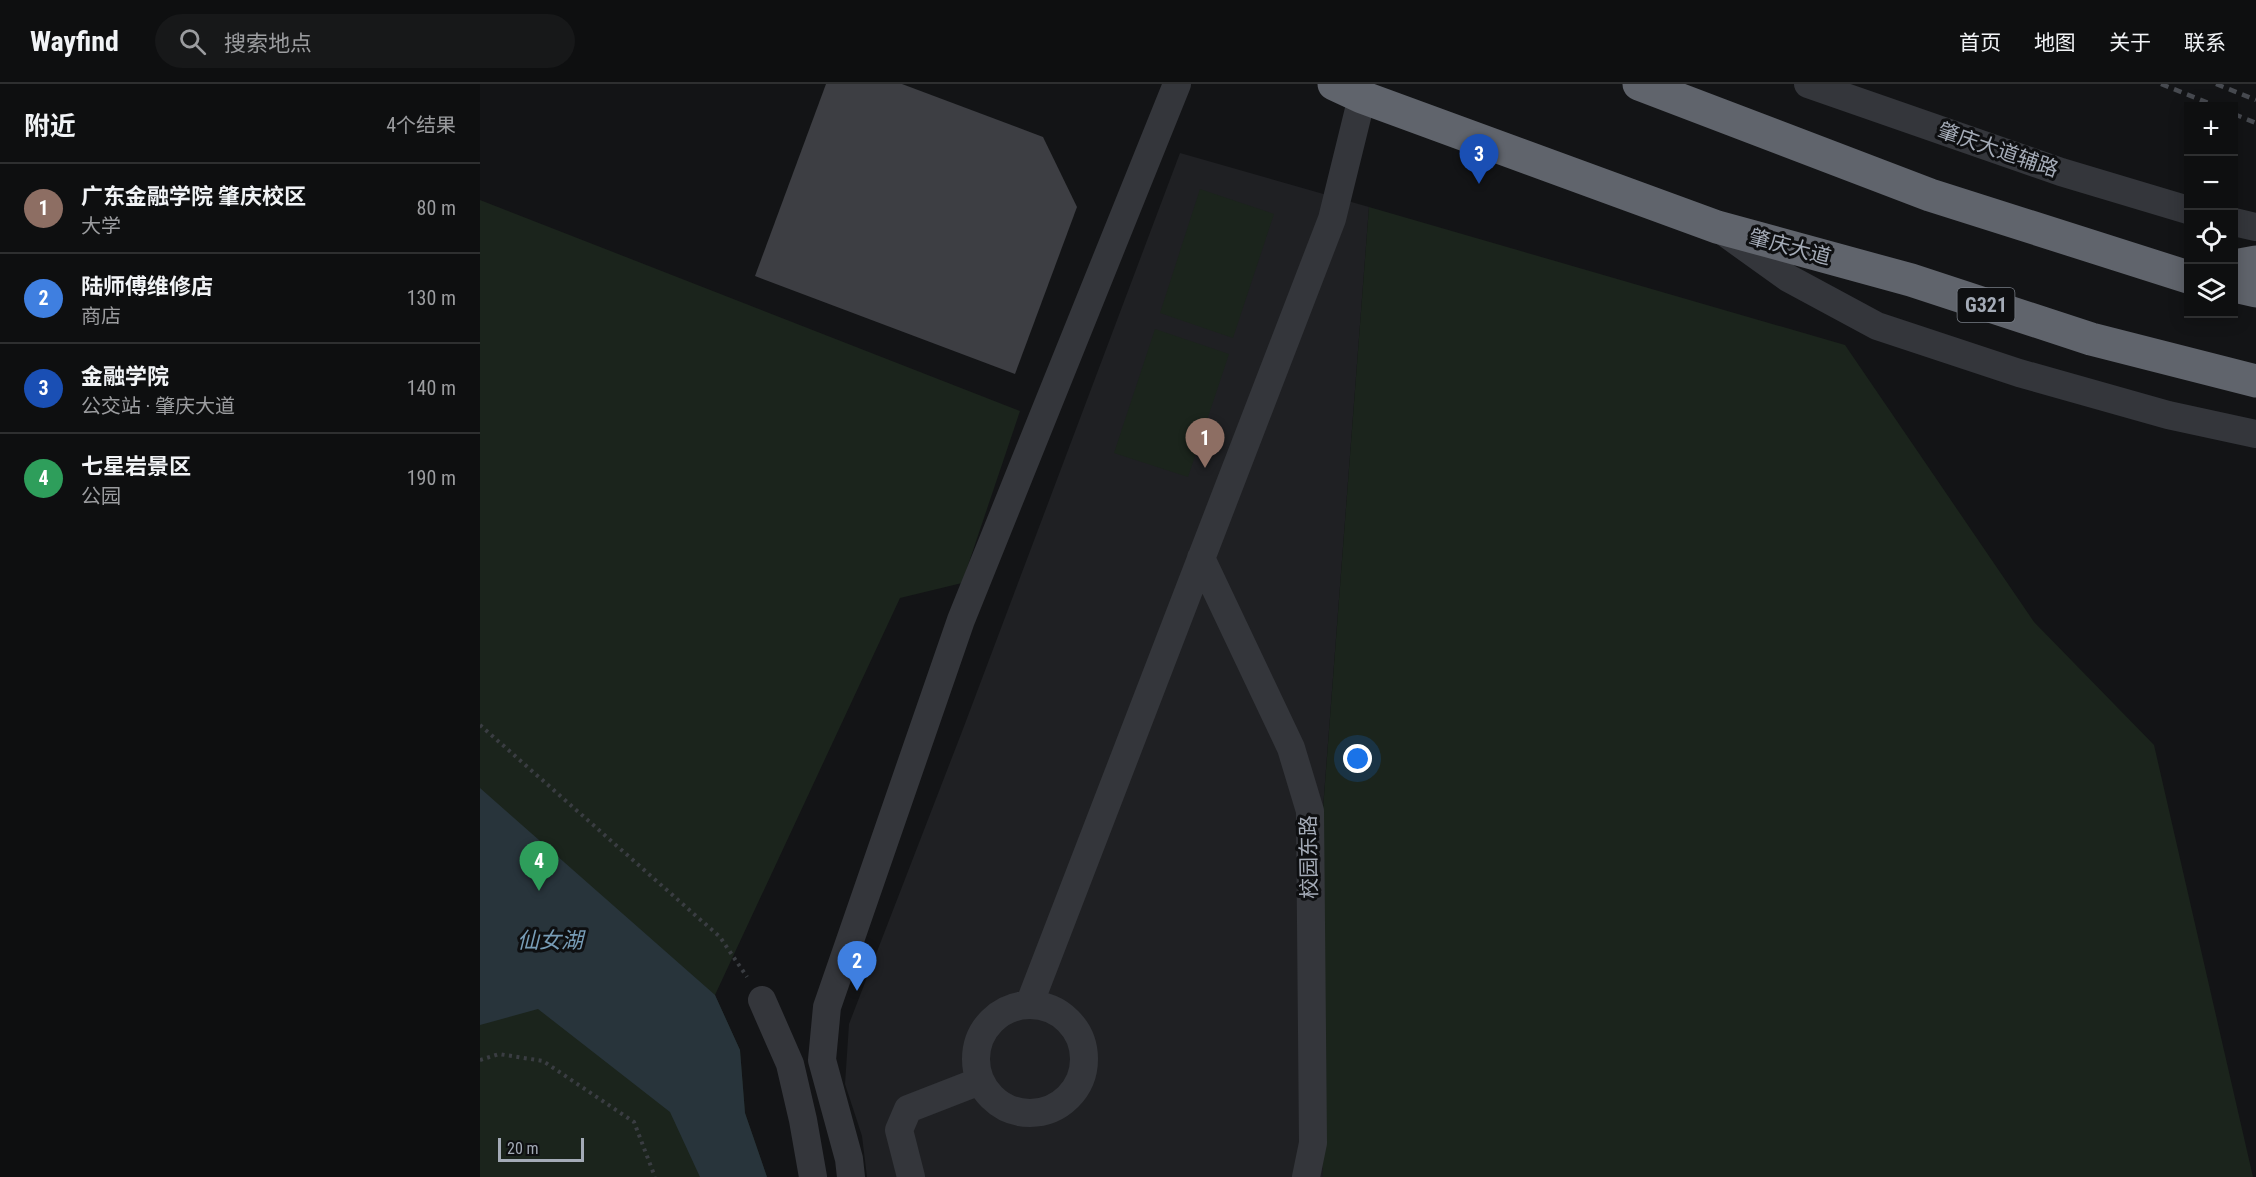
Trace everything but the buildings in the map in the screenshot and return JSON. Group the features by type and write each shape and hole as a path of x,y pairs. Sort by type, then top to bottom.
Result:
{"highway":[{"path":"1639,84 1675,92 1930,195 2184,275"},
{"name":"肇庆大道","path":"1348,90 1717,227 1911,280 2091,339 2256,381"},
{"path":"2238,265 2256,262"},
{"path":"2238,287 2256,291"}],"street":[{"path":"851,1177 849,1159 822,1060 827,1007 962,620 1177,84"},
{"name":"肇庆大道辅路","path":"1808,84 2061,172 2184,209"},
{"path":"1029,1005 1332,219 1348,90"},
{"path":"2238,223 2256,227"},
{"path":"1717,227 1788,278 1877,326 2019,373 2168,414 2256,434"},
{"name":"校园东路","path":"1201,558 1290,748 1310,811 1313,1143 1306,1177"},
{"path":"762,1000 790,1064 813,1177"},
{"path":"1029,1005 1047,1007 1063,1016 1076,1029 1083,1046 1085,1064 1080,1082 1071,1096 1056,1108 1038,1113 1021,1113 1004,1107 990,1096 980,1081 976,1064 977,1046 984,1030 996,1016 1012,1008 1029,1005"},
{"path":"911,1177 899,1130 908,1109 980,1081"}],"path":[{"path":"480,725 720,937 762,1000"},
{"path":"480,1060 499,1054 543,1061 634,1122 655,1177"}],"shaded area":[{"path":"1180,153 1369,207 1318,874 1323,1177 867,1177 862,1136 845,1084 849,1024"},
{"path":"1200,189 1274,214 1233,338 1160,313"},
{"path":"480,200 1020,411 962,583 900,598 715,995 740,1050 745,1113 767,1177 480,1177"},
{"path":"1369,207 1845,345 2034,622 2154,745 2253,1177 1323,1177 1318,875"},
{"path":"1155,329 1229,354 1188,477 1114,453"}],"water":[{"name":"仙女湖","path":"480,788 715,995 740,1050 745,1113 767,1177 700,1177 670,1112 538,1009 480,1025"}],"railway":[{"path":"2161,84 2206,102"},
{"path":"2216,84 2256,100"},
{"path":"2238,116 2256,123"}],"place":[{"name":"金融学院","path":"1479,184"},
{"name":"广东金融学院 肇庆校区","path":"1205,468"},
{"name":"七星岩景区","path":"539,891"},
{"name":"陆师傅维修店","path":"857,991"}]}
